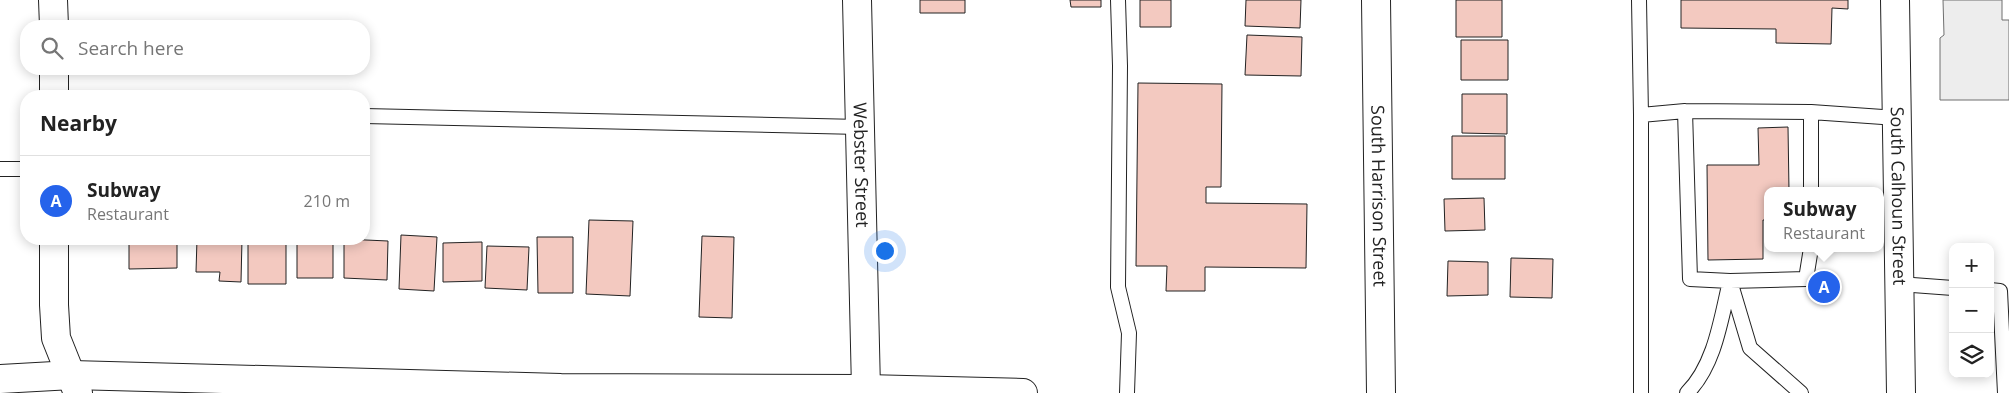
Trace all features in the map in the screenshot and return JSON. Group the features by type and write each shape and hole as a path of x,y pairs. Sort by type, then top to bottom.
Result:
{"street":[{"path":"53,0 54,20"},
{"name":"Webster Street","path":"857,0 866,389"},
{"name":"South Harrison Street","path":"1376,0 1382,393"},
{"name":"South Calhoun Street","path":"1895,0 1901,393"},
{"path":"54,75 54,90"},
{"path":"54,245 56,338 75,384"},
{"path":"0,379 75,384 332,388 561,390 866,389 1023,393"}],"lane":[{"path":"1118,0 1120,66 1118,287 1130,333 1127,393"},
{"path":"1639,0 1641,393"},
{"path":"1641,115 1685,111 1811,112 1897,118"},
{"path":"1685,111 1690,279 1730,281 1806,279 1810,252"},
{"path":"1811,112 1811,187"},
{"path":"370,116 860,128"},
{"path":"0,169 20,169"},
{"path":"1687,393 1698,383 1717,339 1730,281"},
{"path":"1730,281 1750,348 1801,393"},
{"path":"1899,284 1949,288"},
{"path":"2000,289 2005,393"}],"shaded area":[{"path":"1943,0 2002,0 2002,20 2009,20 2009,100 1940,100 1940,38 1944,35"}],"building":[{"path":"920,0 965,0 965,13 920,13"},
{"path":"1070,0 1101,0 1101,7 1071,7"},
{"path":"1140,0 1171,0 1171,27 1140,27"},
{"path":"1246,0 1301,0 1300,28 1245,26"},
{"path":"1456,0 1502,0 1502,37 1456,37"},
{"path":"1681,0 1848,0 1848,9 1832,8 1831,44 1776,43 1776,29 1681,28"},
{"path":"1247,35 1302,37 1301,76 1245,75"},
{"path":"1461,40 1508,40 1508,80 1461,80"},
{"path":"1138,83 1222,84 1221,187 1206,187 1206,203 1307,204 1306,268 1205,267 1205,291 1166,291 1167,266 1136,266"},
{"path":"1462,94 1507,94 1507,134 1462,133"},
{"path":"1788,127 1789,187 1764,187 1763,259 1708,260 1707,165 1759,165 1758,128"},
{"path":"1452,136 1505,136 1505,179 1452,179"},
{"path":"1484,198 1485,230 1445,231 1444,199"},
{"path":"589,220 633,221 630,296 586,294"},
{"path":"401,235 437,237 434,291 399,289"},
{"path":"702,236 734,237 732,318 699,317"},
{"path":"537,237 573,237 573,293 538,293"},
{"path":"370,240 388,241 387,280 344,278 344,245 370,245"},
{"path":"482,242 482,281 443,282 443,243"},
{"path":"129,245 177,245 177,268 129,269"},
{"path":"197,245 242,245 241,282 219,281 220,272 196,272"},
{"path":"248,245 286,245 286,284 248,284"},
{"path":"297,245 333,245 333,278 297,278"},
{"path":"487,246 529,247 527,290 485,288"},
{"path":"1511,258 1553,259 1552,298 1510,297"},
{"path":"1448,261 1488,262 1488,295 1447,296"}],"place":[{"name":"Subway","path":"1824,287"}]}
